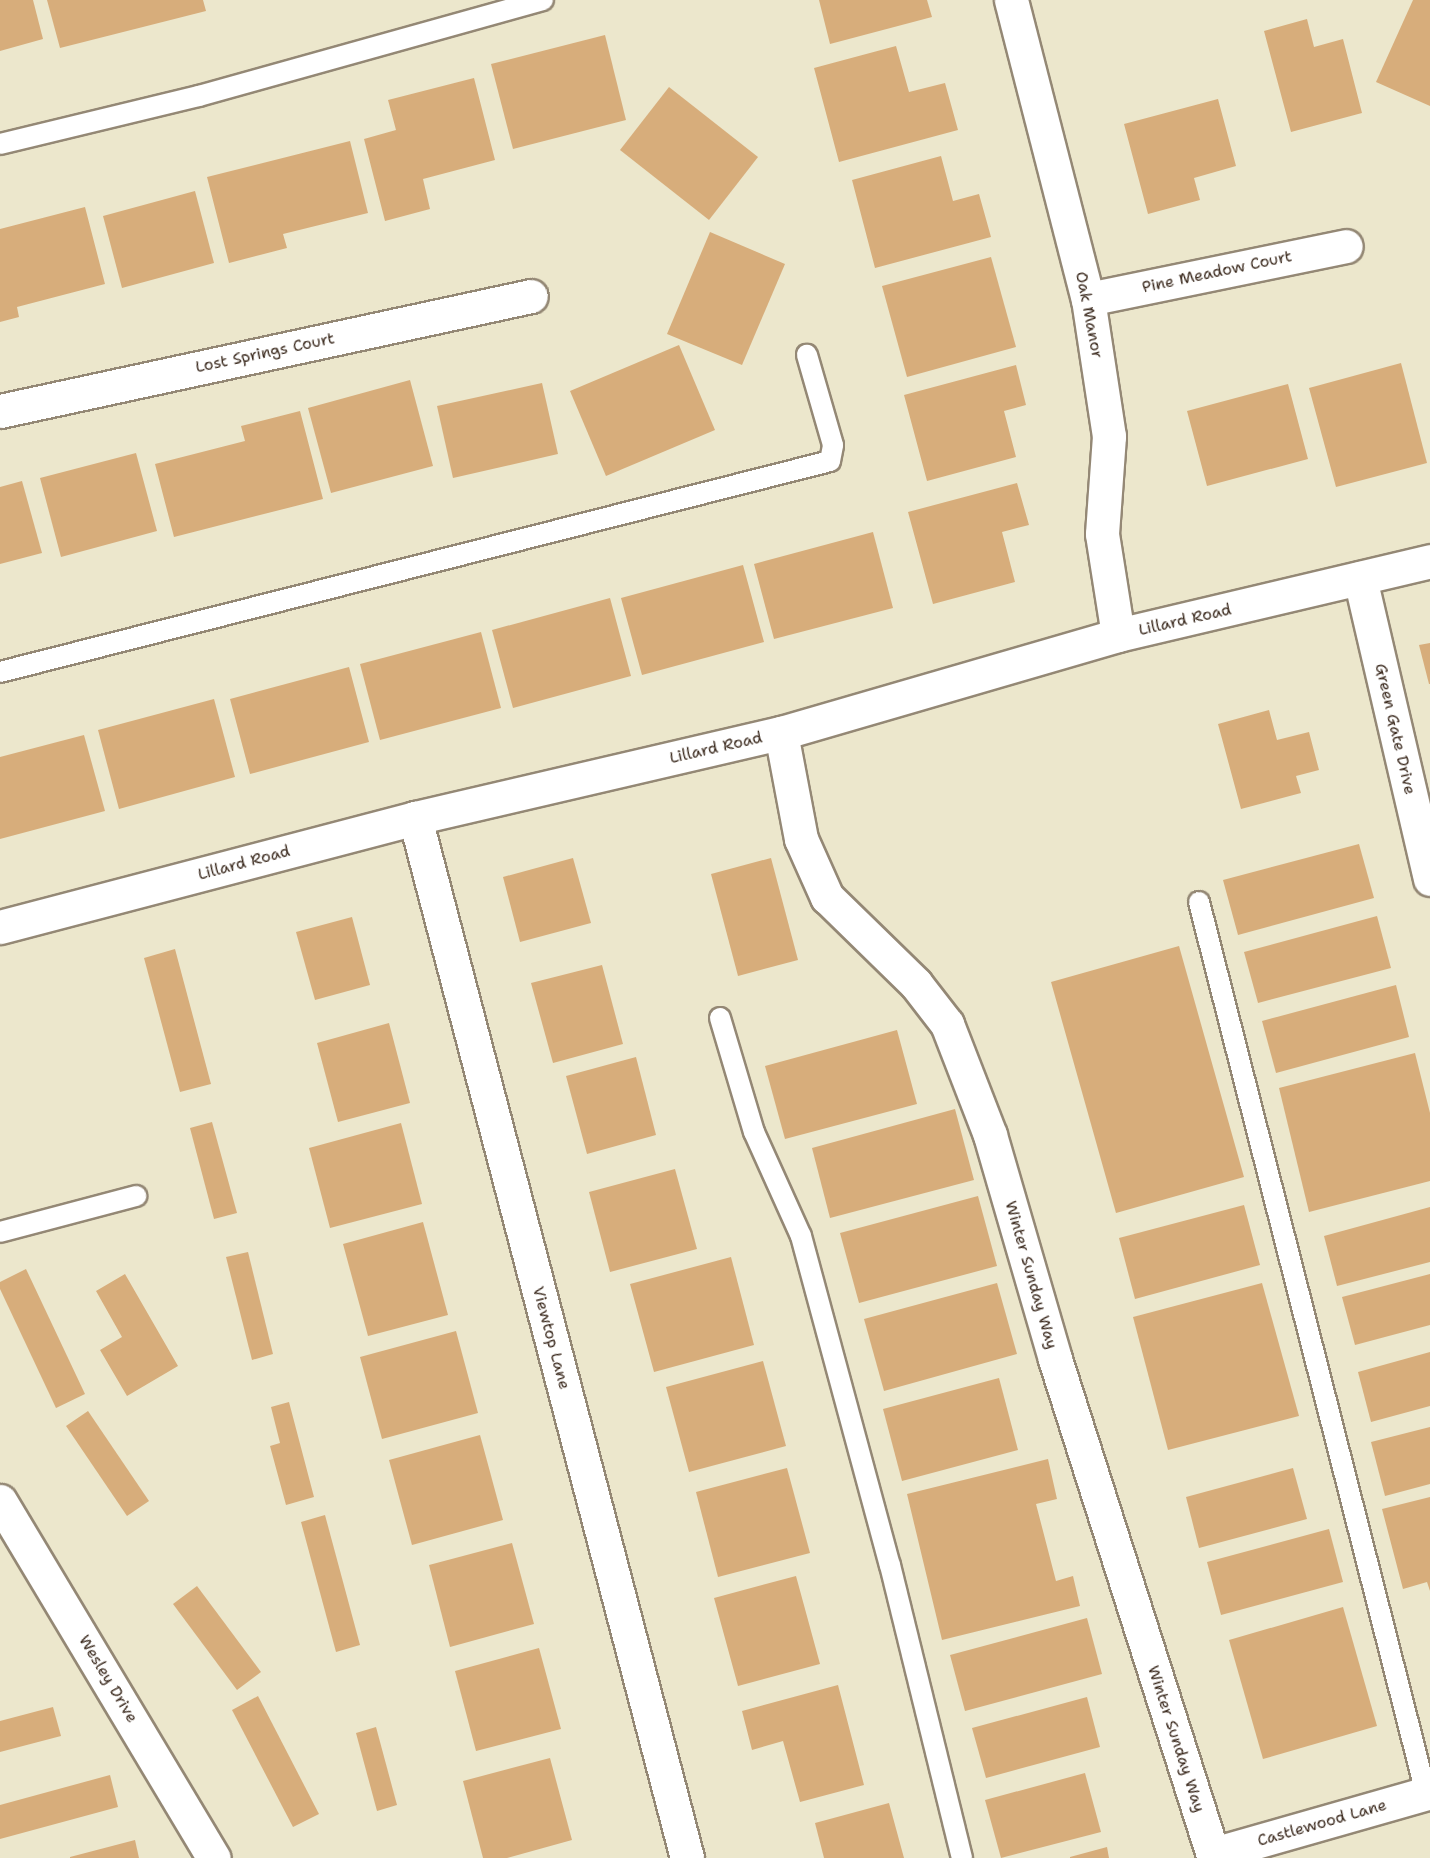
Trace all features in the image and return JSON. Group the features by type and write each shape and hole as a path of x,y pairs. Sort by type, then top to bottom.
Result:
{"street":[{"name":"Oak Manor","path":"1011,0 1088,299 1110,436 1102,534 1118,635"},
{"name":"Pine Meadow Court","path":"1088,299 1347,246"},
{"name":"Lost Springs Court","path":"0,411 531,296"},
{"name":"Lillard Road","path":"0,927 415,818 781,733 1118,635 1430,561"},
{"name":"Green Gate Drive","path":"1360,578 1430,879"},
{"name":"Winter Sunday Way","path":"781,733 801,839 827,897 916,984 946,1024 981,1113 1214,1856"},
{"name":"Viewtop Lane","path":"415,818 687,1858"},
{"name":"Wesley Drive","path":"0,1501 214,1858"},
{"name":"Castlewood Lane","path":"1214,1856 1428,1792"}],"lane":[{"path":"0,144 199,96 543,0"},
{"path":"0,672 830,461 833,445 807,355"},
{"path":"1199,902 1428,1792"},
{"path":"720,1018 754,1132 801,1236 890,1565 962,1858"},
{"path":"0,1232 136,1196"}],"building":[{"path":"0,0 33,0 43,39 0,51"},
{"path":"47,0 203,0 206,11 60,48"},
{"path":"819,0 927,0 932,17 830,44"},
{"path":"1413,0 1430,0 1430,106 1376,82"},
{"path":"1307,19 1314,47 1343,39 1362,113 1291,132 1264,31"},
{"path":"605,35 626,120 513,149 491,64"},
{"path":"896,46 909,92 945,83 958,130 839,162 814,68"},
{"path":"474,78 495,160 423,179 430,209 385,221 364,139 396,130 388,100"},
{"path":"669,87 758,157 709,220 620,150"},
{"path":"1218,99 1236,166 1194,178 1200,200 1148,214 1124,124"},
{"path":"350,141 368,213 283,234 287,248 229,263 207,177"},
{"path":"941,156 953,201 979,194 991,237 875,268 852,180"},
{"path":"195,191 214,263 122,288 103,216"},
{"path":"85,207 105,284 17,307 19,317 0,322 0,229"},
{"path":"710,232 785,264 742,365 667,334"},
{"path":"991,257 1016,347 907,377 882,286"},
{"path":"679,345 715,430 606,476 570,391"},
{"path":"1401,363 1427,463 1336,487 1309,388"},
{"path":"1016,365 1026,405 1004,411 1016,457 927,481 904,395"},
{"path":"410,380 433,466 331,493 308,408"},
{"path":"542,383 558,454 453,478 437,406"},
{"path":"1288,384 1308,459 1207,486 1187,411"},
{"path":"300,411 323,499 174,537 155,464 245,441 241,426"},
{"path":"136,453 157,531 61,557 40,478"},
{"path":"22,481 42,553 0,564 0,487"},
{"path":"1017,483 1029,525 1002,532 1015,582 933,604 908,512"},
{"path":"873,532 893,608 774,639 754,564"},
{"path":"743,565 764,642 642,675 621,598"},
{"path":"610,598 631,676 513,708 492,630"},
{"path":"481,632 501,708 380,740 360,664"},
{"path":"1430,643 1430,684 1429,684 1419,645"},
{"path":"349,667 369,742 250,774 230,699"},
{"path":"214,699 235,777 119,809 98,730"},
{"path":"1269,710 1277,740 1309,732 1319,770 1296,776 1301,793 1241,809 1218,724"},
{"path":"84,735 105,811 0,839 0,757"},
{"path":"1359,844 1374,898 1238,935 1223,880"},
{"path":"573,858 591,923 520,942 503,877"},
{"path":"771,858 798,960 738,976 711,874"},
{"path":"1377,916 1391,968 1258,1003 1244,952"},
{"path":"352,917 370,985 315,1000 296,932"},
{"path":"1179,946 1244,1177 1116,1213 1051,982"},
{"path":"175,949 211,1084 180,1092 144,958"},
{"path":"602,965 623,1044 553,1063 531,983"},
{"path":"1396,985 1409,1037 1276,1073 1262,1021"},
{"path":"389,1023 410,1103 338,1122 317,1043"},
{"path":"897,1030 917,1104 785,1139 765,1066"},
{"path":"1415,1053 1430,1113 1430,1181 1309,1212 1279,1088"},
{"path":"636,1057 656,1135 587,1154 566,1076"},
{"path":"955,1109 974,1180 830,1218 812,1148"},
{"path":"212,1122 237,1213 214,1219 190,1128"},
{"path":"401,1123 422,1204 330,1228 309,1148"},
{"path":"675,1169 697,1249 610,1272 589,1192"},
{"path":"978,1196 997,1266 859,1303 840,1233"},
{"path":"1244,1205 1260,1265 1135,1299 1119,1238"},
{"path":"1430,1207 1430,1262 1337,1286 1324,1236"},
{"path":"423,1222 448,1315 368,1336 343,1244"},
{"path":"248,1252 273,1354 252,1360 226,1257"},
{"path":"731,1257 754,1345 654,1372 630,1284"},
{"path":"26,1269 85,1394 56,1408 0,1289 0,1282"},
{"path":"125,1274 178,1366 127,1396 100,1350 122,1337 96,1291"},
{"path":"1430,1274 1430,1325 1355,1345 1342,1297"},
{"path":"997,1283 1017,1354 884,1391 864,1319"},
{"path":"1262,1283 1299,1416 1168,1450 1133,1317"},
{"path":"456,1331 478,1413 382,1439 360,1357"},
{"path":"1430,1352 1430,1406 1371,1422 1358,1372"},
{"path":"763,1361 786,1446 689,1472 666,1387"},
{"path":"999,1378 1018,1450 902,1481 883,1409"},
{"path":"289,1402 314,1497 286,1505 270,1446 280,1443 271,1407"},
{"path":"88,1411 149,1501 127,1516 66,1426"},
{"path":"1430,1427 1430,1484 1385,1496 1371,1442"},
{"path":"480,1435 503,1520 412,1545 389,1460"},
{"path":"1048,1459 1057,1499 1036,1504 1056,1581 1073,1576 1080,1606 942,1640 907,1494"},
{"path":"787,1468 810,1553 718,1577 696,1492"},
{"path":"1293,1468 1307,1519 1199,1548 1186,1497"},
{"path":"1430,1497 1430,1591 1427,1582 1403,1589 1382,1509"},
{"path":"325,1515 360,1645 336,1652 301,1522"},
{"path":"1329,1529 1343,1582 1221,1615 1207,1562"},
{"path":"512,1543 534,1624 450,1647 429,1565"},
{"path":"796,1576 820,1664 738,1686 714,1598"},
{"path":"197,1586 261,1672 237,1690 173,1604"},
{"path":"1343,1607 1377,1726 1263,1759 1229,1640"},
{"path":"1087,1618 1102,1674 965,1711 950,1655"},
{"path":"539,1648 561,1729 476,1751 455,1671"},
{"path":"838,1685 864,1785 800,1802 783,1741 752,1750 742,1711"},
{"path":"258,1696 319,1814 293,1827 232,1710"},
{"path":"1087,1697 1100,1747 986,1778 972,1728"},
{"path":"53,1707 61,1736 0,1752 0,1721"},
{"path":"376,1727 397,1805 377,1811 356,1733"},
{"path":"550,1758 572,1840 507,1858 483,1858 463,1781"},
{"path":"1085,1773 1101,1832 1001,1858 985,1800"},
{"path":"110,1775 118,1807 0,1839 0,1805"},
{"path":"889,1803 904,1858 824,1858 815,1823"},
{"path":"135,1840 139,1858 70,1858 70,1857"},
{"path":"1107,1847 1109,1858 1070,1858 1070,1857"}]}
